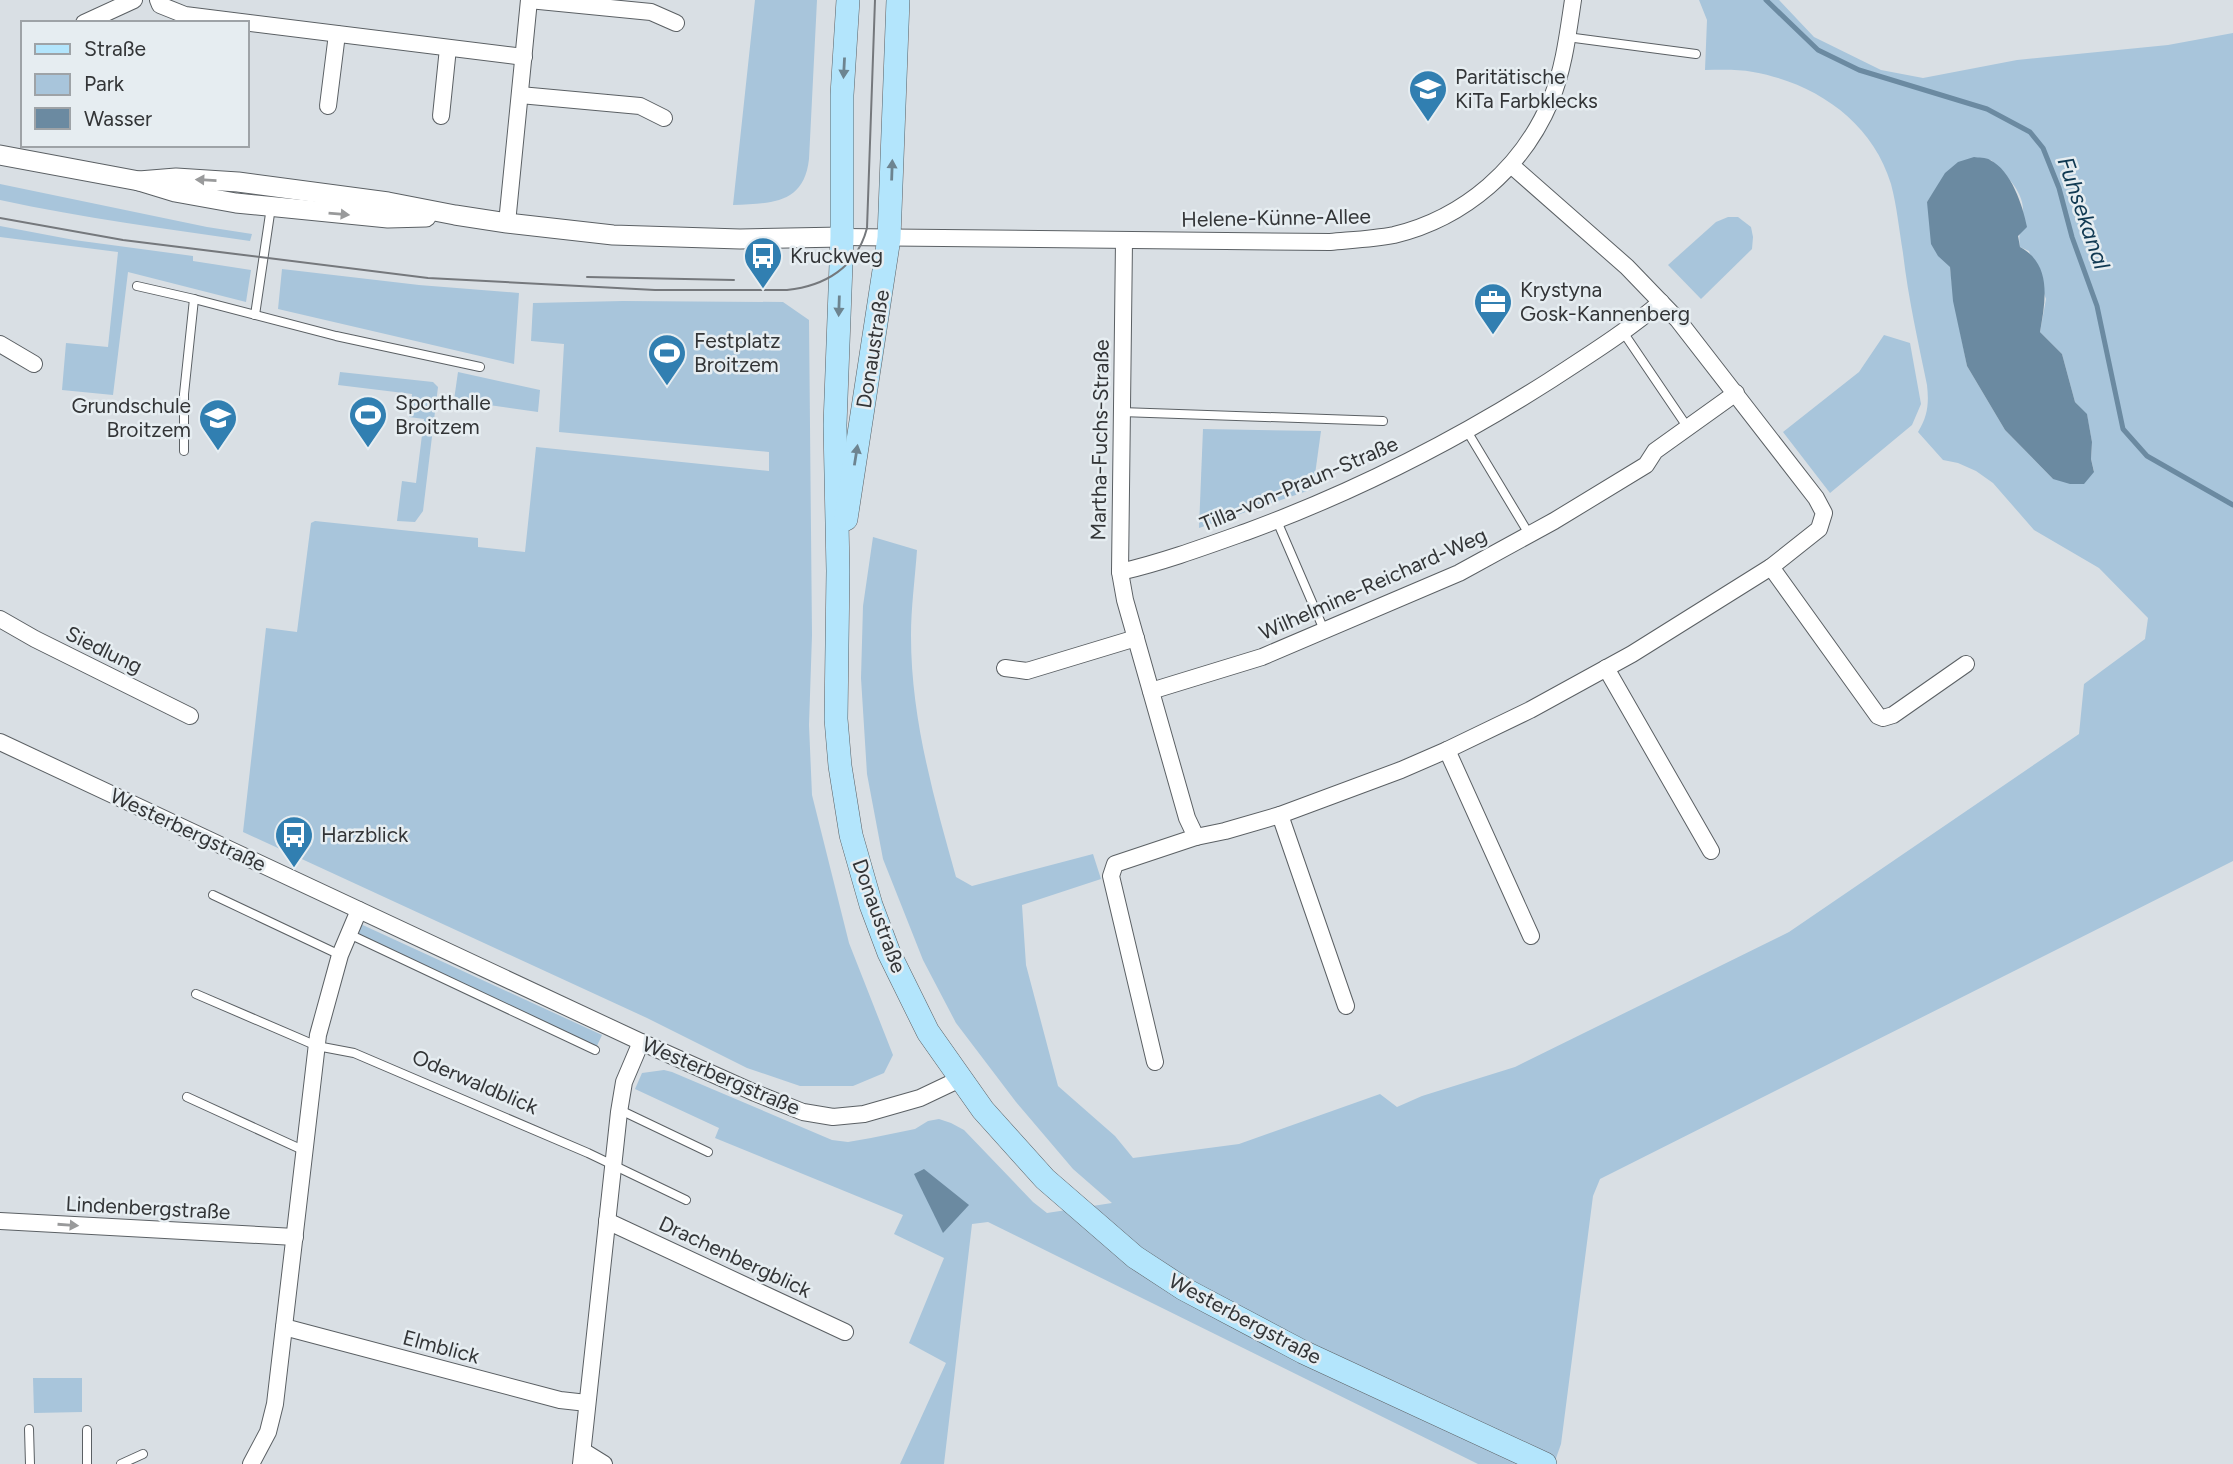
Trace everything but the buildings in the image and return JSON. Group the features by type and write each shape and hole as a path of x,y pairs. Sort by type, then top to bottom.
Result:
{"main road":[{"name":"Donaustraße","path":"848,0 842,108 842,237 835,425 838,571 836,719 840,766 851,835 865,886 889,953 928,1032 960,1079"},
{"name":"Donaustraße","path":"838,571 889,238 898,0"},
{"name":"Westerbergstraße","path":"960,1079 1003,1135 1045,1179 1135,1257 1174,1283 1303,1352 1545,1464"}],"street":[{"path":"88,21 134,0"},
{"path":"158,0 160,5 186,15 220,21"},
{"path":"507,223 529,0 651,12 676,23"},
{"name":"Helene-Künne-Allee","path":"842,237 1330,242 1393,235 1432,222 1467,203 1499,179 1511,164 1541,121 1552,98 1573,0"},
{"path":"248,24 524,57"},
{"path":"328,106 337,34"},
{"path":"441,116 448,48"},
{"path":"520,94 640,106 664,118"},
{"path":"0,155 138,181 175,192 271,208 388,218 455,215"},
{"path":"1155,1062 1111,876 1112,869 1119,861 1196,836 1226,831 1280,815 1447,750 1530,710 1682,624 1770,566 1819,529 1823,522 1825,513 1816,498 1678,320 1626,267 1511,164"},
{"path":"138,181 188,179 238,182 388,202 507,223 613,236 740,239 842,237"},
{"name":"Martha-Fuchs-Straße","path":"1124,241 1120,572 1187,818 1196,836"},
{"name":"Tilla-von-Praun-Straße","path":"1120,572 1179,556 1277,521 1355,488 1467,431 1517,401 1623,332 1661,302"},
{"path":"0,344 34,364"},
{"name":"Wilhelmine-Reichard-Weg","path":"1151,691 1262,657 1459,573 1646,465 1655,451 1736,393"},
{"path":"1770,566 1878,716 1883,718 1893,715 1966,664"},
{"name":"Siedlung","path":"0,619 190,716"},
{"path":"1005,668 1027,671 1136,638"},
{"path":"1606,668 1711,851"},
{"name":"Westerbergstraße","path":"0,742 641,1042 803,1112 844,1117 864,1114 900,1105 960,1079"},
{"path":"1447,750 1531,936"},
{"path":"1280,815 1346,1006"},
{"path":"251,1464 263,1444 272,1419 317,1046 340,955 359,910"},
{"path":"604,1464 582,1458 620,1110 624,1082 641,1042"},
{"name":"Lindenbergstraße","path":"0,1220 295,1237"},
{"name":"Drachenbergblick","path":"607,1221 845,1332"},
{"name":"Elmblick","path":"284,1327 560,1401 587,1403"}],"lane":[{"path":"1567,37 1696,54"},
{"path":"255,315 274,187"},
{"path":"137,286 336,336 480,367"},
{"path":"184,451 184,394 194,299"},
{"path":"1623,332 1688,428"},
{"path":"1121,412 1383,421"},
{"path":"1467,431 1529,534"},
{"path":"1277,521 1324,631"},
{"path":"213,895 340,955"},
{"path":"349,934 595,1050"},
{"path":"196,993 317,1046"},
{"name":"Oderwaldblick","path":"317,1046 354,1053 613,1164 686,1200"},
{"path":"187,1097 305,1151"},
{"path":"620,1110 708,1152"},
{"path":"29,1429 30,1464"},
{"path":"87,1430 87,1464"},
{"path":"121,1464 143,1454"}],"green space":[{"path":"755,0 817,0 809,159 806,174 793,193 772,202 733,205"},
{"path":"1699,0 1779,0 1814,37 1881,70 1923,78 2017,60 2168,45 2233,33 2233,861 1600,1179 1593,1196 1561,1444 1554,1464 1478,1464 988,1222 972,1224 944,1464 900,1464 946,1363 909,1343 944,1258 894,1234 903,1215 715,1138 719,1128 635,1089 642,1073 664,1070 832,1140 848,1142 915,1129 928,1121 939,1119 964,1130 1033,1202 1047,1213 1112,1203 1073,1169 1016,1102 956,1023 923,960 883,859 867,774 861,678 863,606 873,537 917,550 911,636 915,698 932,788 956,877 972,886 1093,854 1101,879 1022,905 1026,965 1058,1086 1115,1136 1133,1158 1239,1144 1380,1094 1397,1107 1422,1096 1515,1067 1789,932 2079,734 2084,684 2145,639 2148,618 2099,568 2034,530 1993,483 1976,471 1943,460 1918,432 1927,409 1927,385 1910,303 1895,201 1882,162 1870,141 1838,108 1798,85 1753,72 1705,70 1707,20","holes":["1991,160 2013,183 2021,198 2023,213 2020,247 2029,251 2046,299 2040,332 2062,354 2075,402 2087,415 2094,471 2053,479 2005,430 1967,366 1950,267 1927,202 1936,189"]},
{"path":"0,184 252,234 250,241 125,223 0,200"},
{"path":"1728,217 1738,217 1751,227 1752,249 1701,299 1668,265 1716,222"},
{"path":"0,226 74,240 193,256 193,261 251,270 246,302 128,272 113,395 62,390 66,343 108,347 118,252 0,237"},
{"path":"282,269 419,285 519,293 514,364 278,309"},
{"path":"783,302 809,320 812,635 809,725 812,795 849,943 893,1055 884,1073 853,1086 800,1086 747,1068 647,1018 243,832 266,628 297,632 311,523 315,521 478,538 478,547 525,552 536,447 769,471 769,452 559,432 564,344 531,341 533,303"},
{"path":"1884,335 1910,343 1921,404 1912,425 1830,493 1783,432 1859,372"},
{"path":"340,372 433,382 438,387 423,511 415,522 397,521 402,481 416,483 424,419 409,417 412,394 338,385"},
{"path":"458,372 540,390 538,412 454,400"},
{"path":"1203,429 1321,431 1313,489 1199,528"},
{"path":"354,921 602,1035 595,1050 349,934"},
{"path":"33,1378 82,1378 82,1412 34,1413"}],"water":[{"path":"1974,157 1988,159 2004,172 2015,189 2022,209 2027,227 2018,236 2020,247 2038,264 2044,285 2040,332 2062,354 2075,402 2087,414 2094,472 2084,484 2070,484 2053,479 2005,430 1967,366 1953,301 1950,267 1938,256 1931,244 1927,202 1945,173 1958,162"},
{"path":"924,1169 969,1205 943,1233 914,1174"}],"waterway":[{"name":"Fuhsekanal","path":"1766,0 1818,50 1859,70 1987,109 2030,132 2043,148 2059,188 2072,237 2097,306 2123,429 2147,456 2233,505"}],"tram line":[{"path":"0,218 123,240 428,278 655,290 801,288 826,279 847,264 856,254 867,228 875,0"},
{"path":"587,277 734,280"}],"place":[{"name":"Paritätische KiTa Farbklecks","path":"1428,123"},
{"name":"Kruckweg","path":"763,290"},
{"name":"Krystyna Gosk-Kannenberg","path":"1493,336"},
{"name":"Festplatz Broitzem","path":"667,387"},
{"name":"Sporthalle Broitzem","path":"368,449"},
{"name":"Grundschule Broitzem","path":"218,452"},
{"name":"Harzblick","path":"294,869"}]}
